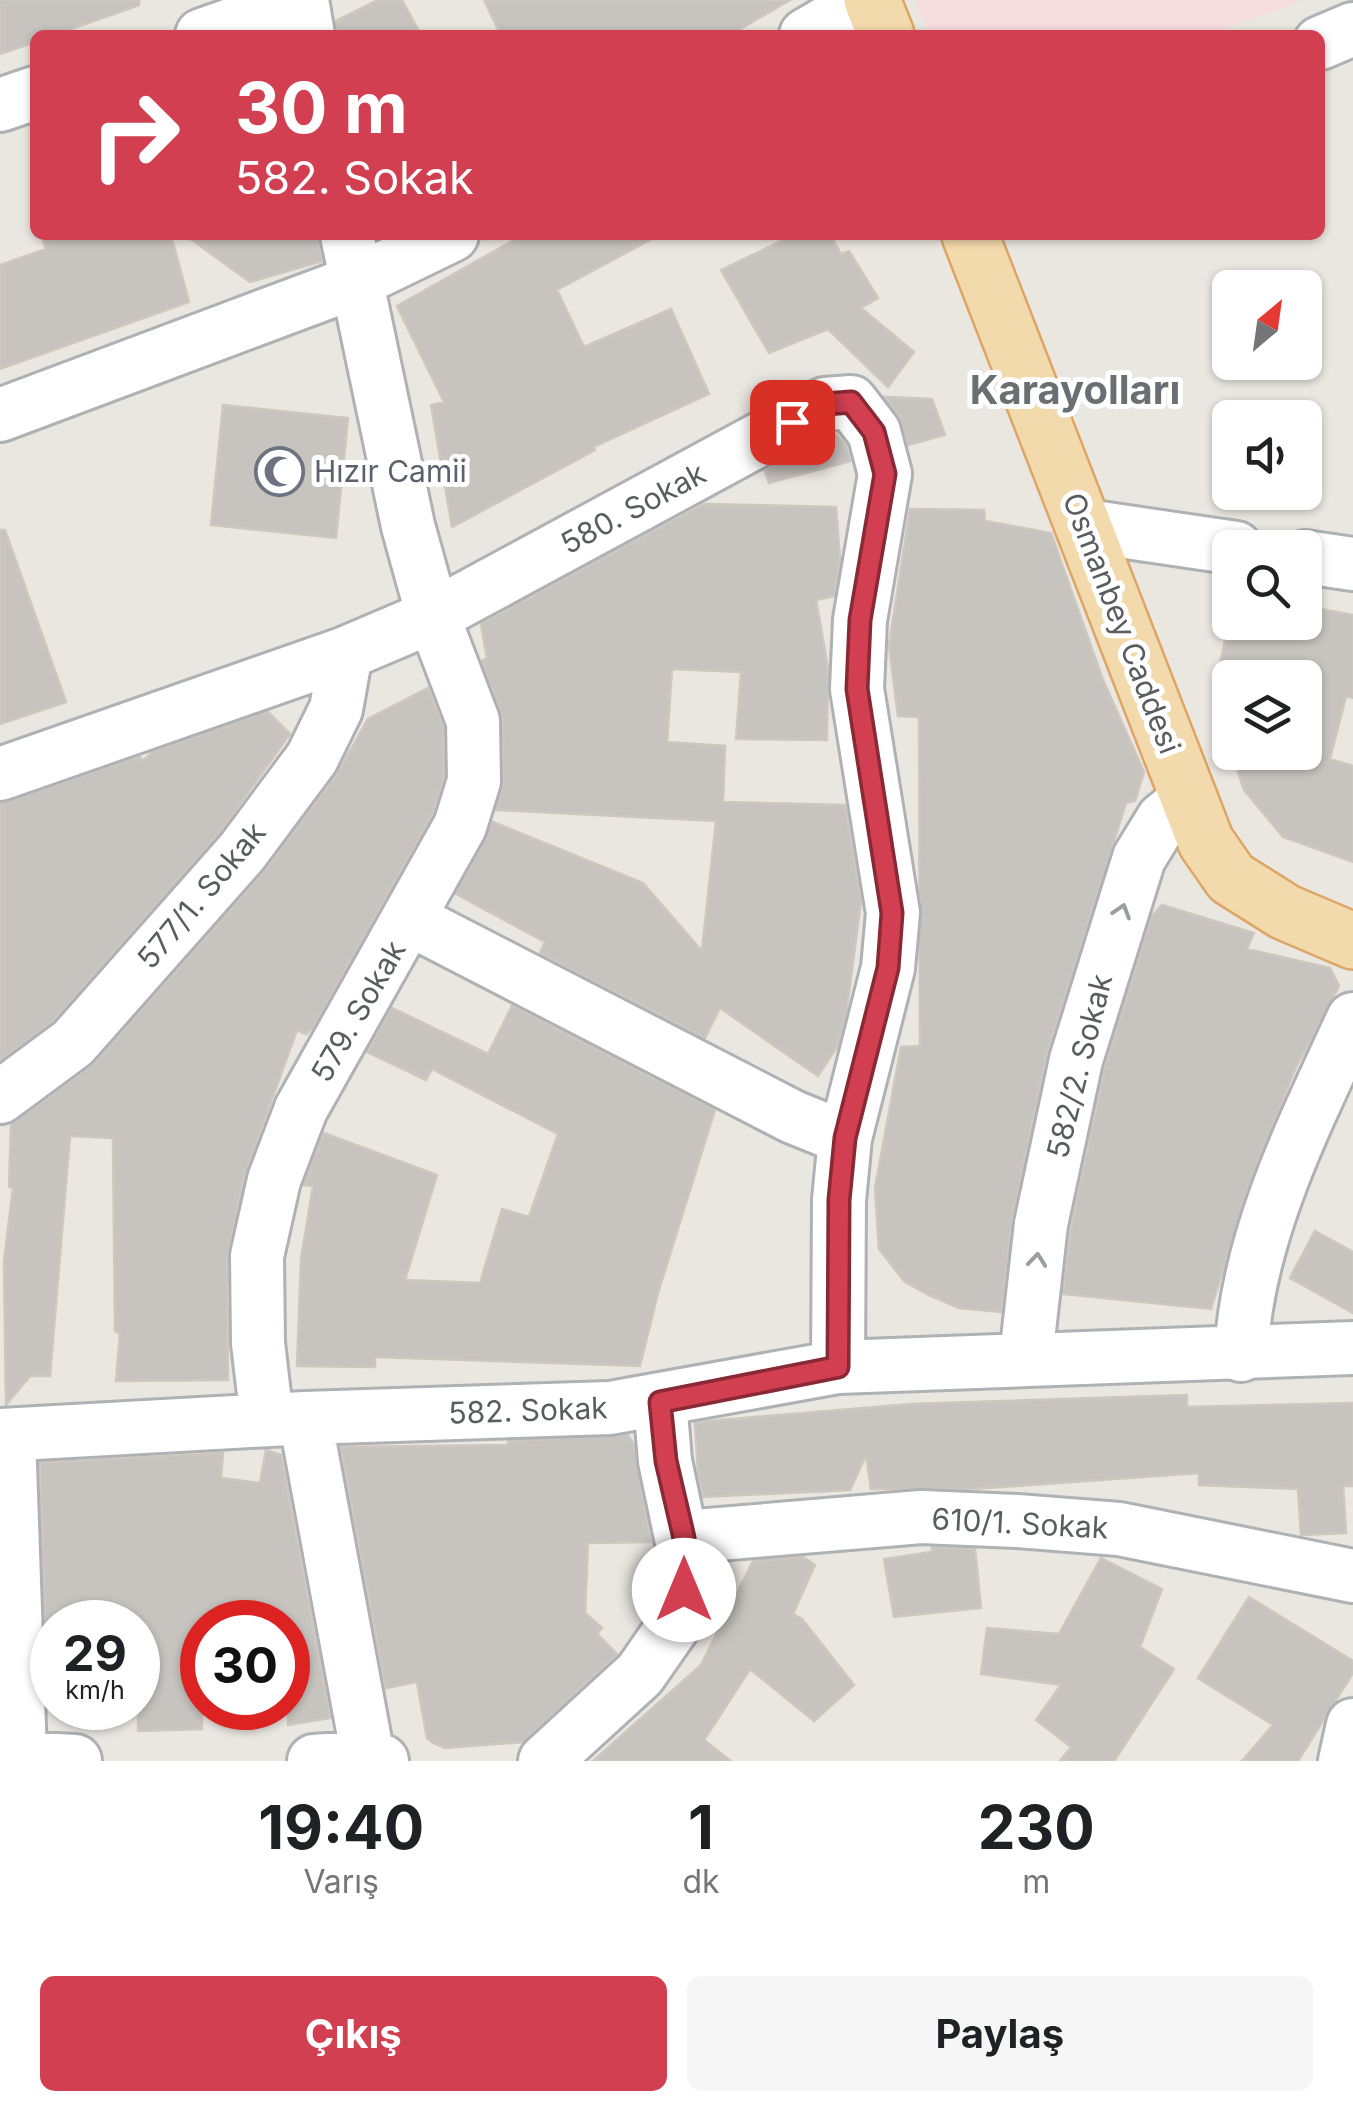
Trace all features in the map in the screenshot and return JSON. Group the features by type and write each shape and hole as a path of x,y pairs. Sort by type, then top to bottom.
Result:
{"main road":[{"path":"869,0 884,30"},
{"name":"Osmanbey Caddesi","path":"972,240 1206,842 1231,878 1285,912 1353,940"}],"street":[{"path":"216,30 302,0 307,30"},
{"path":"815,30 869,0"},
{"path":"1325,41 1353,29"},
{"path":"0,105 30,95"},
{"path":"0,415 351,258 430,240"},
{"name":"579. Sokak","path":"351,258 408,526 433,616 473,721 474,781 460,826 301,1109 274,1180 257,1256 258,1343 286,1419 375,1759"},
{"name":"580. Sokak","path":"0,774 346,654 433,616 825,404 851,402 874,432 885,474 860,620 857,689 892,913 888,968 845,1138 839,1200 838,1367"},
{"path":"1086,526 1212,544"},
{"path":"1322,559 1353,564"},
{"name":"577/1. Sokak","path":"0,1098 73,1043 242,852 312,758 336,709 346,654"},
{"name":"582/2. Sokak","path":"1026,1357 1041,1224 1076,1060 1139,858 1162,819 1189,798"},
{"path":"410,920 794,1117 845,1138"},
{"path":"1241,1356 1244,1298 1269,1216 1353,1019"},
{"name":"582. Sokak","path":"4,1435 286,1419 610,1408 838,1367 1026,1357 1241,1356 1353,1348"},
{"path":"545,1761 640,1674 681,1614 687,1566 666,1461 660,1402"},
{"path":"4,1435 10,1757 75,1761"},
{"name":"610/1. Sokak","path":"684,1538 922,1517 1016,1522 1119,1529 1353,1576"},
{"path":"1345,1761 1353,1725"},
{"path":"314,1761 375,1759"}],"shaded area":[{"path":"915,0 1303,0 1222,30 928,30"}],"building":[{"path":"0,0 139,0 139,5 68,30 30,30 30,44 0,54"},
{"path":"378,0 402,0 418,30 337,30 336,21"},
{"path":"484,0 790,0 739,30 499,30"},
{"path":"43,240 172,240 189,302 0,369 0,265 46,249"},
{"path":"192,240 319,240 322,261 250,282"},
{"path":"514,240 650,240 557,290 584,347 671,309 709,394 593,447 595,450 452,527 431,405 444,402 397,306"},
{"path":"784,240 833,240 841,254 849,251 878,298 861,308 914,352 888,387 828,329 769,353 721,270"},
{"path":"885,397 932,399 945,435 908,445 898,414"},
{"name":"Hızır Camii","path":"223,405 348,418 336,538 211,525"},
{"path":"834,433 846,445 850,461 769,483 765,471"},
{"path":"704,504 836,507 840,560 834,596 816,600 828,668 827,740 736,739 741,672 672,669 667,742 725,746 723,802 845,805 861,901 847,1008 837,1047 818,1076 720,1008 705,1038 540,953 545,942 456,894 493,822 643,883 702,951 716,821 496,810 504,780 503,720 482,661 487,658 481,624"},
{"path":"910,509 984,510 985,521 1051,533 1103,680 1144,772 1135,801 1126,803 1047,1051 1012,1218 1001,1312 959,1308 929,1295 905,1282 879,1249 875,1188 901,1047 920,1046 919,717 898,716 889,646"},
{"path":"0,530 5,530 66,702 0,724"},
{"path":"1322,609 1353,615 1353,698 1346,696 1330,759 1353,766 1353,862 1283,837 1244,790 1237,770 1322,770 1322,660 1221,660 1225,640 1322,640"},
{"path":"428,688 443,727 444,777 432,814 313,1027 306,1034 297,1030 245,1173 227,1256 228,1380 116,1381 120,1334 115,1331 113,1138 70,1136 50,1376 30,1376 6,1405 4,1262 13,1187 9,1187 11,1124 95,1063 264,872 336,776 368,719"},
{"path":"268,712 290,734 219,833 53,1021 0,1060 0,803 140,757 143,761 152,752"},
{"path":"1162,905 1254,933 1247,949 1330,968 1339,986 1296,1067 1253,1171 1211,1309 1063,1294 1071,1229 1105,1068 1152,916"},
{"path":"512,1006 715,1110 658,1293 640,1366 375,1357 375,1367 297,1366 301,1259 313,1186 304,1185 324,1133 437,1175 405,1280 480,1283 502,1209 529,1217 558,1134 432,1069 426,1080 367,1052 392,1008 488,1054"},
{"path":"1315,1231 1353,1252 1353,1313 1290,1278"},
{"path":"1187,1395 1187,1407 1353,1403 1353,1486 1343,1486 1346,1533 1301,1535 1298,1489 1199,1485 1199,1473 973,1489 871,1489 866,1455 850,1490 703,1497 698,1473 695,1423 911,1404"},
{"path":"628,1435 633,1443 651,1542 588,1543 585,1613 602,1628 597,1634 617,1654 523,1742 445,1748 433,1743 427,1738 417,1682 386,1688 341,1447 508,1445 508,1441"},
{"path":"266,1450 281,1455 308,1600 180,1600 180,1730 138,1731 160,1730 160,1600 44,1600 40,1463 223,1453 221,1478 260,1483"},
{"path":"932,1547 975,1549 981,1608 894,1617 884,1559 932,1552"},
{"path":"803,1557 815,1565 793,1614 802,1619 854,1685 814,1721 750,1669 704,1740 731,1761 593,1761 701,1665 753,1561"},
{"path":"1101,1558 1162,1589 1140,1647 1174,1669 1114,1761 1060,1761 1071,1747 1036,1720 1061,1685 981,1674 987,1628 1059,1634"},
{"path":"1249,1597 1353,1661 1353,1673 1298,1761 1242,1761 1273,1725 1198,1678"},
{"path":"310,1611 330,1718 310,1721"}],"place":[{"name":"Hızır Camii","path":"279,471"}],"district":[{"name":"Karayolları","path":"1075,389"}],"route":[{"path":"684,1590 684,1538 666,1461 660,1402 838,1367 839,1200 845,1138 888,968 892,913 884,834 857,689 860,620 885,474 874,432 851,402 825,404 792,422"}]}
